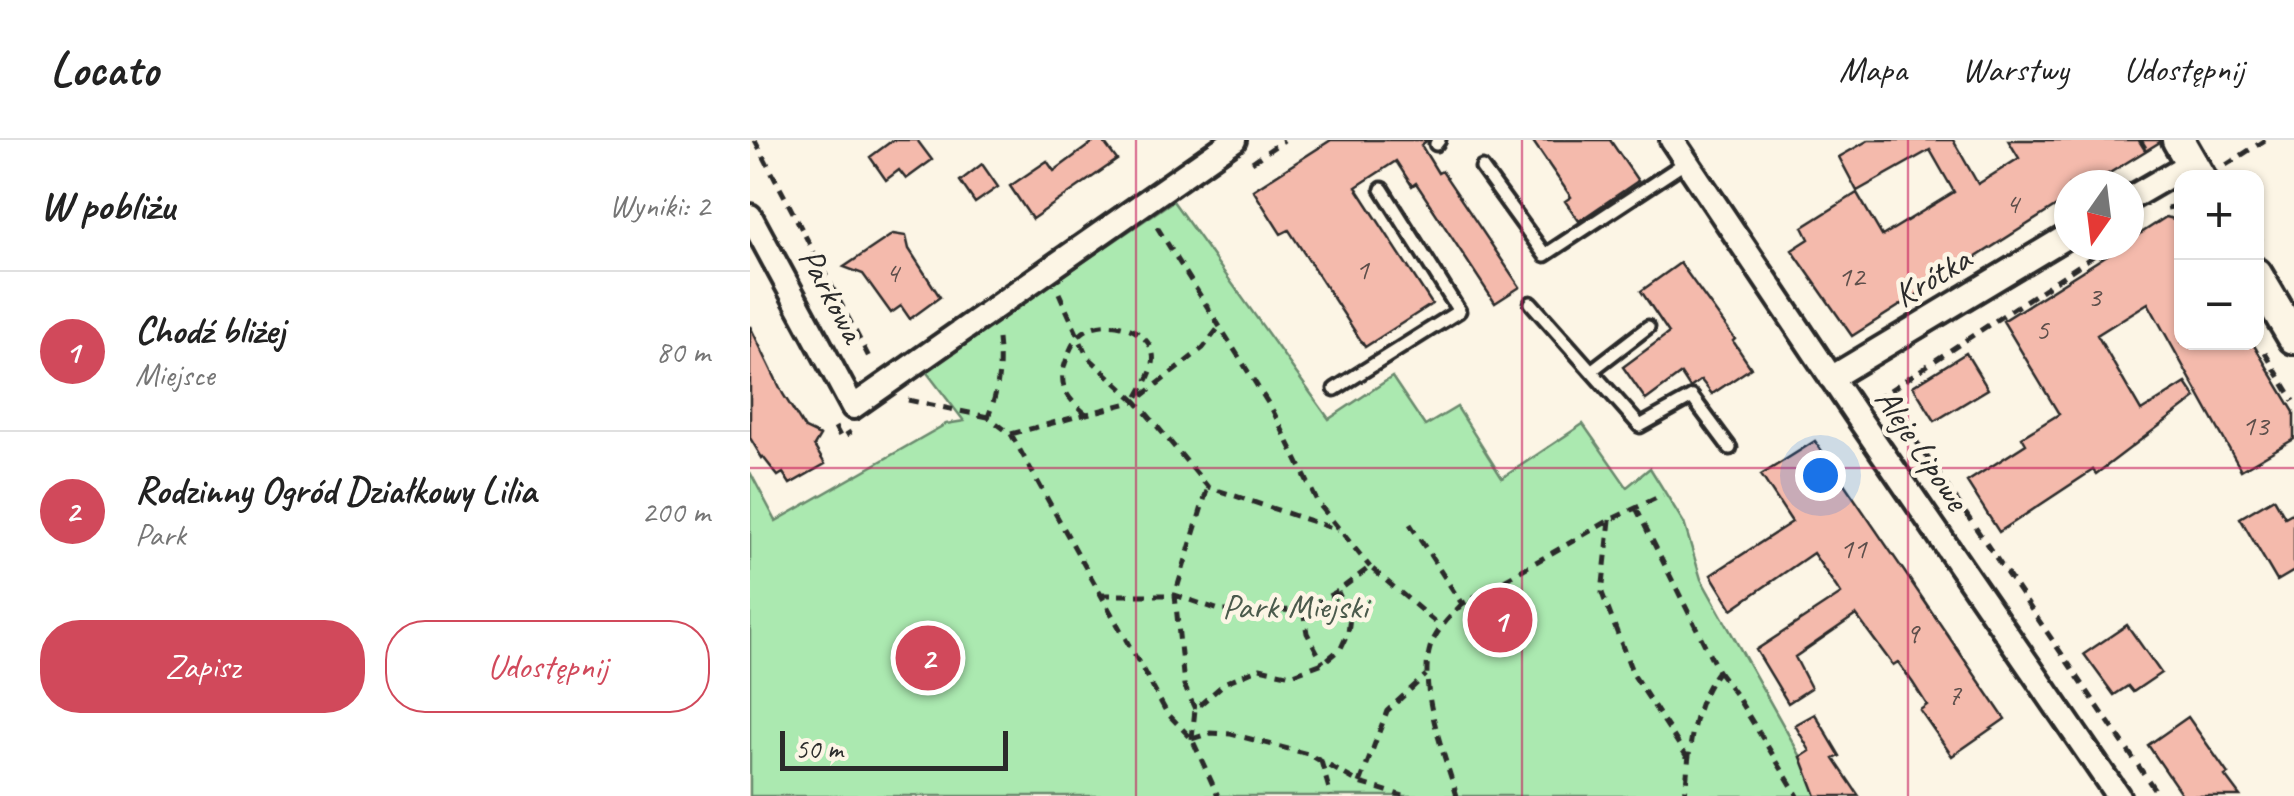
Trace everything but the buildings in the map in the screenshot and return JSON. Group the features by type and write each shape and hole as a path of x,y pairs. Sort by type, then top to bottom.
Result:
{"street":[{"name":"Parkowa","path":"750,216 853,407 1234,140"},
{"name":"Aleje Lipowe","path":"1672,140 2118,796"},
{"path":"2144,189 2188,159"},
{"name":"Krótka","path":"1831,378 2054,244"},
{"path":"2264,287 2294,338"}],"lane":[{"path":"1482,168 1544,254 1686,162"},
{"path":"1336,388 1458,310 1382,190"},
{"path":"1531,302 1640,426 1692,398 1730,448"},
{"path":"1591,371 1648,327"}],"path":[{"path":"755,140 873,364"},
{"path":"2140,140 2145,148 2188,159 2265,140"},
{"path":"1157,227 1272,411 1318,503 1370,566 1440,626"},
{"path":"1855,414 2087,260"},
{"path":"1059,293 1088,356 1136,400 1208,487 1341,531"},
{"path":"1086,414 1069,399 1061,374 1079,336 1104,324 1139,333 1152,350 1152,366 1136,400"},
{"path":"1011,434 1136,400 1202,348 1220,326"},
{"path":"982,344 998,334 1001,370 988,416"},
{"path":"2263,350 2294,402"},
{"path":"918,388 902,399 988,416 1011,434 1167,713 1192,739 1218,796"},
{"path":"1884,394 2159,796"},
{"path":"1192,739 1195,709 1184,686 1176,595 1208,487"},
{"path":"1456,796 1437,732 1426,675 1430,648 1440,626 1462,604 1610,520 1663,496"},
{"path":"1636,508 1718,671 1798,796"},
{"path":"1610,520 1602,592 1632,674 1688,760"},
{"path":"1410,524 1462,604"},
{"path":"1101,595 1176,595 1222,611 1303,610 1338,591 1370,566"},
{"path":"1195,709 1226,682 1260,668 1291,674 1323,662 1341,648 1350,617 1338,591"},
{"path":"1303,610 1307,633 1323,662"},
{"path":"1685,796 1700,704 1718,671"},
{"path":"1360,783 1388,711 1426,675"},
{"path":"1192,739 1210,733 1231,734 1308,754 1360,783 1404,796"},
{"path":"1321,761 1331,796"}],"green space":[{"name":"Park Miejski","path":"1173,201 1329,419 1392,377 1425,426 1457,407 1502,478 1583,424 1627,487 1650,468 1684,523 1701,579 1823,796 750,796 750,472 776,521 946,424 964,421 925,370"}],"place":[{"name":"Chodź bliżej","path":"1500,620"},
{"name":"Rodzinny Ogród Działkowy Lilia","path":"928,658"}]}
